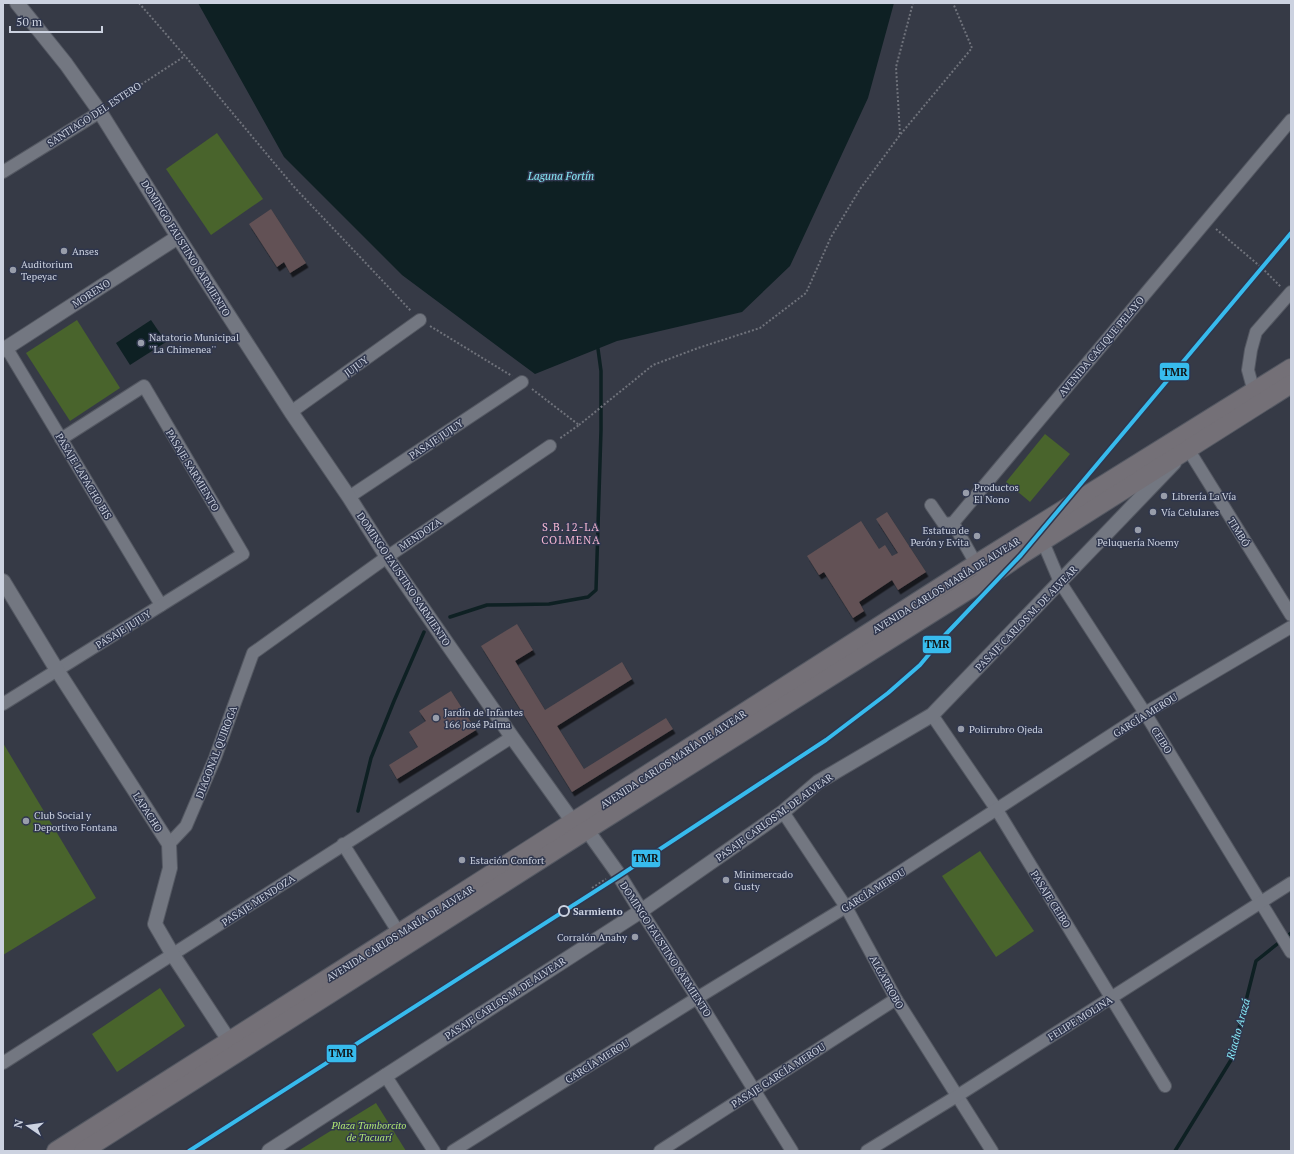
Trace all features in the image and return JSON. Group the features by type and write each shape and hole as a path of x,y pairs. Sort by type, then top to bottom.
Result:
{"main road":[{"name":"AVENIDA CARLOS MARÍA DE ALVEAR","path":"1184,443 1254,392 1291,368"},
{"name":"AVENIDA CARLOS MARÍA DE ALVEAR","path":"56,1151 233,1046 1184,443 1291,384"},
{"name":"AVENIDA CARLOS MARÍA DE ALVEAR","path":"83,1151 233,1046 399,933 580,826"}],"street":[{"name":"DOMINGO FAUSTINO SARMIENTO","path":"17,3 66,64 100,112 178,237 292,412 350,497 387,557 512,737 617,872 792,1151"},
{"name":"SANTIAGO DEL ESTERO","path":"3,172 100,112"},
{"name":"AVENIDA CACIQUE PELAYO","path":"953,523 1291,120"},
{"name":"MORENO","path":"5,348 178,237"},
{"path":"1254,392 1248,370 1256,332 1290,294"},
{"name":"JUJUY","path":"292,412 420,320"},
{"name":"PASAJE LAPACHO BIS","path":"5,348 162,605"},
{"name":"PASAJE JUJUY","path":"350,497 522,382"},
{"name":"PASAJE SARMIENTO","path":"61,439 144,386 243,554"},
{"name":"PASAJE CARLOS M. DE ALVEAR","path":"269,1151 641,911 783,812 818,782 932,715 1060,582 1184,443"},
{"name":"TIMBÓ","path":"1184,443 1291,615"},
{"name":"MENDOZA","path":"253,653 387,557 550,446"},
{"path":"931,505 944,524 953,523 981,572"},
{"name":"CEIBO","path":"1036,537 1060,582 1145,713 1291,952"},
{"name":"PASAJE JUJUY","path":"3,704 243,554"},
{"name":"LAPACHO","path":"3,581 57,670 168,844 170,868 155,924 173,955 233,1046"},
{"name":"GARCÍA MEROU","path":"453,1151 697,998 846,907 1145,713 1291,627"},
{"name":"DIAGONAL QUIROGA","path":"168,844 186,826 215,758 253,653"},
{"name":"PASAJE CEIBO","path":"932,715 997,810 1165,1086"},
{"name":"PASAJE MENDOZA","path":"3,1062 173,955 342,844 512,737"},
{"name":"ALGARROBO","path":"783,812 846,907 896,999 992,1151"},
{"path":"342,844 399,933"},
{"name":"FELIPE MOLINA","path":"867,1151 957,1096 1262,903 1291,883"},
{"name":"PASAJE GARCÍA MEROU","path":"660,1151 896,999"},
{"path":"385,1075 434,1151"}],"path":[{"path":"139,3 295,188 420,320 522,382 579,425"},
{"path":"900,135 896,67 913,3"},
{"path":"550,446 593,415 653,365 698,348 760,328 806,293 831,237 860,189 900,135 972,48 953,3"},
{"name":"SANTIAGO DEL ESTERO","path":"100,112 185,56"},
{"path":"1206,220 1290,294"},
{"path":"592,888 617,872"}],"green space":[{"path":"217,133 263,199 211,235 166,169"},
{"path":"77,320 120,388 70,421 26,353"},
{"path":"1045,434 1070,454 1030,502 1006,482"},
{"name":"Club Social y Deportivo Fontana","path":"3,743 96,898 3,955"},
{"path":"980,851 1034,931 996,957 942,876"},
{"path":"160,988 185,1026 117,1072 92,1034"},
{"name":"Plaza Tamborcito de Tacuarí","path":"376,1103 406,1151 298,1151"}],"water":[{"name":"Laguna Fortín","path":"198,3 894,3 868,98 790,266 742,312 617,341 535,374 402,275 284,157"},
{"name":"Natatorio Municipal ''La Chimenea''","path":"151,320 166,342 130,365 116,343"}],"building":[{"path":"271,209 306,263 290,273 284,262 277,267 249,224"},
{"path":"887,512 926,572 898,590 892,580 859,602 864,611 853,618 824,572 819,575 807,556 861,521 879,549 885,545 892,556 898,553 876,519"},
{"path":"517,624 533,650 515,661 545,710 622,662 632,679 557,726 584,769 666,718 673,729 572,792 481,646"},
{"path":"451,691 476,730 397,779 389,765 418,747 409,732 426,721 419,711"}],"waterway":[{"path":"450,617 487,605 549,604 588,597 596,590 601,430 601,371 598,349"},
{"path":"358,811 371,758 424,632"},
{"name":"Riacho Arazá","path":"1286,937 1291,933"},
{"name":"Riacho Arazá","path":"1175,1151 1231,1060 1256,961 1281,941"}],"transit line":[{"name":"TMR","path":"189,1151 619,876 826,740 888,693 920,665 945,635 1021,555 1291,233"}],"place":[{"name":"Anses","path":"64,251"},
{"name":"Auditorium Tepeyac","path":"13,270"},
{"name":"Natatorio Municipal ''La Chimenea''","path":"141,343"},
{"name":"Productos El Nono","path":"966,493"},
{"name":"Librería La Vía","path":"1164,496"},
{"name":"Vía Celulares","path":"1153,512"},
{"name":"Peluquería Noemy","path":"1138,530"},
{"name":"Estatua de Perón y Evita","path":"977,536"},
{"name":"Jardín de Infantes 166 José Palma","path":"436,718"},
{"name":"Polirrubro Ojeda","path":"961,729"},
{"name":"Club Social y Deportivo Fontana","path":"26,821"},
{"name":"Estación Confort","path":"462,860"},
{"name":"Minimercado Gusty","path":"726,880"},
{"name":"Sarmiento","path":"564,911"},
{"name":"Corralón Anahy","path":"635,937"}],"district":[{"name":"S.B.12-LA COLMENA","path":"571,533"}]}
